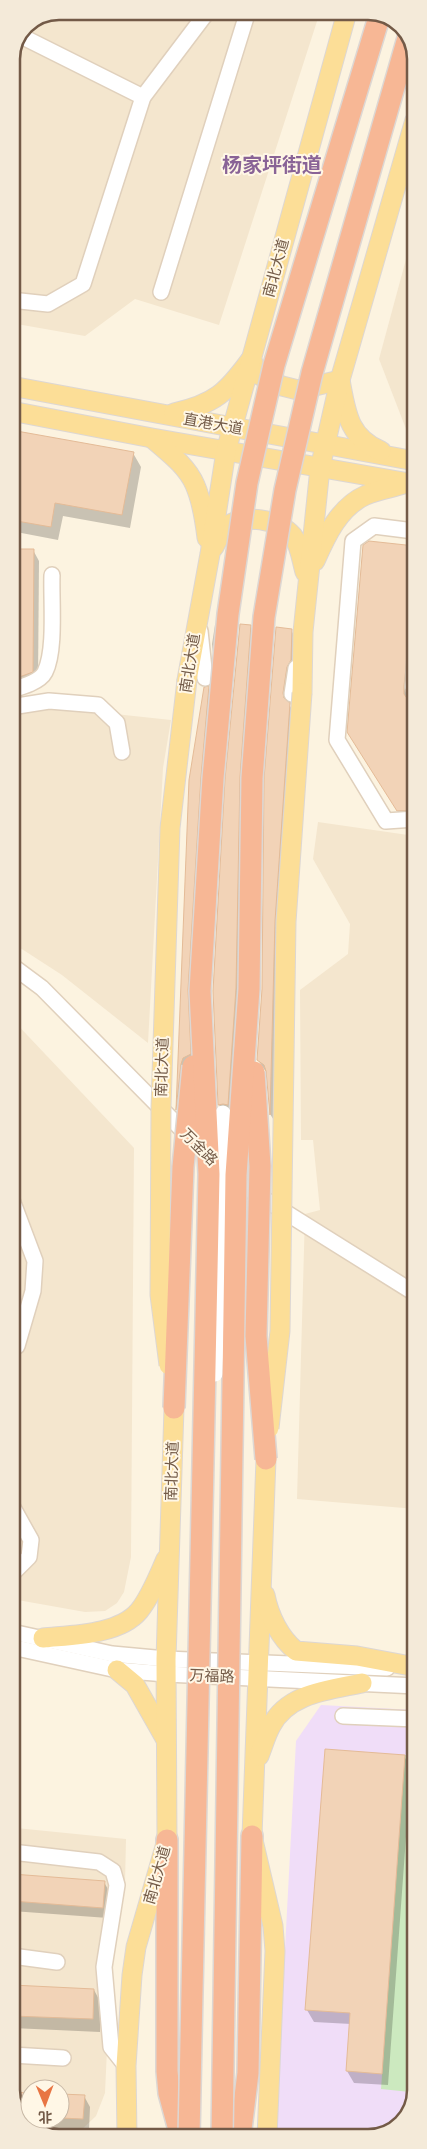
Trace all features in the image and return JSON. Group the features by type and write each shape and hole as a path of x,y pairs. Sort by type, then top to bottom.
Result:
{"highway":[{"name":"南北大道","path":"189,2129 209,1174 200,991 213,778 228,614 247,483 274,365 378,21"},
{"path":"222,2129 236,1174 249,989 253,759 264,617 285,490 312,373 405,47"},
{"path":"249,989 260,1166 256,1336 266,1459"},
{"path":"174,1408 183,1167 200,991"},
{"path":"241,2129 248,2072 252,1836"},
{"path":"167,1840 167,2071 169,2093 179,2129"}],"main road":[{"name":"南北大道","path":"127,2129 126,2066 132,1975 136,1947 167,1840 166,1667 174,1408 160,1295 161,1108 170,828 196,679 198,614 210,554 226,451 345,20"},
{"path":"267,2129 275,1951 273,1926 252,1836 266,1459 280,1331 286,922 297,693 307,578 320,468 340,380 407,148"},
{"path":"163,415 197,408 216,398 232,385 251,358 259,375 282,386 298,390 340,380"},
{"path":"340,380 346,413 354,432 370,446 407,460"},
{"name":"直港大道","path":"20,388 407,460"},
{"name":"直港大道","path":"20,412 152,438 407,482"},
{"path":"152,438 177,460 195,484 203,512 210,554"},
{"path":"307,578 326,537 342,513 365,496 407,484"},
{"path":"210,554 224,529 236,520 255,519 271,523 286,530 294,538 307,578"},
{"path":"43,1638 96,1633 122,1623 137,1613 147,1600 168,1554"},
{"path":"261,1577 270,1614 289,1646 296,1651 357,1656 407,1666"},
{"path":"118,1670 135,1685 167,1742"},
{"path":"254,1771 271,1726 290,1705 312,1693 362,1683"}],"street":[{"path":"20,301 48,304 82,284 143,97 201,20"},
{"path":"161,292 246,20"},
{"path":"26,39 143,97"},
{"path":"407,528 374,526 353,541 337,740 386,821 407,820"},
{"path":"20,688 26,686 44,674 51,652 52,575"},
{"path":"20,706 49,701 98,705 117,723 122,752"},
{"name":"万金路","path":"20,971 42,988 228,1176 407,1288"},
{"path":"207,1661 226,1113 228,1176"},
{"path":"20,1222 35,1262 34,1291 20,1336"},
{"path":"20,1520 31,1540 29,1557 20,1566"},
{"name":"万福路","path":"20,1634 166,1667"},
{"name":"万福路","path":"20,1648 118,1670 166,1667 207,1661 257,1670 362,1683 407,1686"},
{"name":"万福路","path":"257,1670 407,1668"},
{"path":"343,1716 407,1719"},
{"path":"20,1853 99,1862 113,1871 117,1885 104,1967 111,2047 126,2066"},
{"path":"20,1957 57,1962"},
{"path":"20,2055 63,2058"}],"shaded area":[{"path":"59,20 317,20 219,325 135,299 85,336 20,325 20,59 23,44 31,31 44,23"},
{"path":"407,256 407,429 379,359"},
{"path":"50,707 171,720 163,768 148,1043 62,975 20,948 20,712"},
{"path":"318,822 407,835 407,1508 297,1499 305,1214 320,1210 313,1140 301,1140 300,990 348,954 350,924 313,859"},
{"path":"20,1028 134,1148 131,1557 124,1592 117,1603 105,1611 85,1612 20,1600"},
{"path":"321,1705 407,1710 407,2095 402,2110 397,2116 392,2121 378,2128 275,2129 296,1741"},
{"path":"20,1828 126,1839 125,1884 112,1941 105,2093 96,2116 82,2129 70,2129 70,2079 20,2079"}],"green space":[{"path":"405,1755 407,1755 407,2092 381,2089"}],"building":[{"path":"20,432 134,452 122,515 55,503 51,527 20,522"},
{"path":"369,541 407,545 407,659 404,694 407,698 407,810 397,811 347,732 363,545"},
{"path":"20,549 34,549 33,672 20,677"},
{"path":"240,624 251,625 240,777 236,988 228,1105 218,1105 213,991 225,779"},
{"path":"276,627 292,629 291,660 287,667 283,693 284,698 290,703 275,921 270,1115 266,1071 264,1065 257,1060 262,989 264,779"},
{"path":"209,686 201,777 188,990 191,1054 183,1058 181,1064 176,1110 189,780 204,687"},
{"path":"325,1749 405,1755 382,2074 346,2071 350,2013 305,2010"},
{"path":"20,1875 105,1881 103,1908 20,1902"},
{"path":"20,1985 94,1989 93,2019 20,2016"},
{"path":"70,2094 85,2095 83,2119 70,2118"}],"district":[{"name":"杨家坪街道","path":"272,165"}]}
